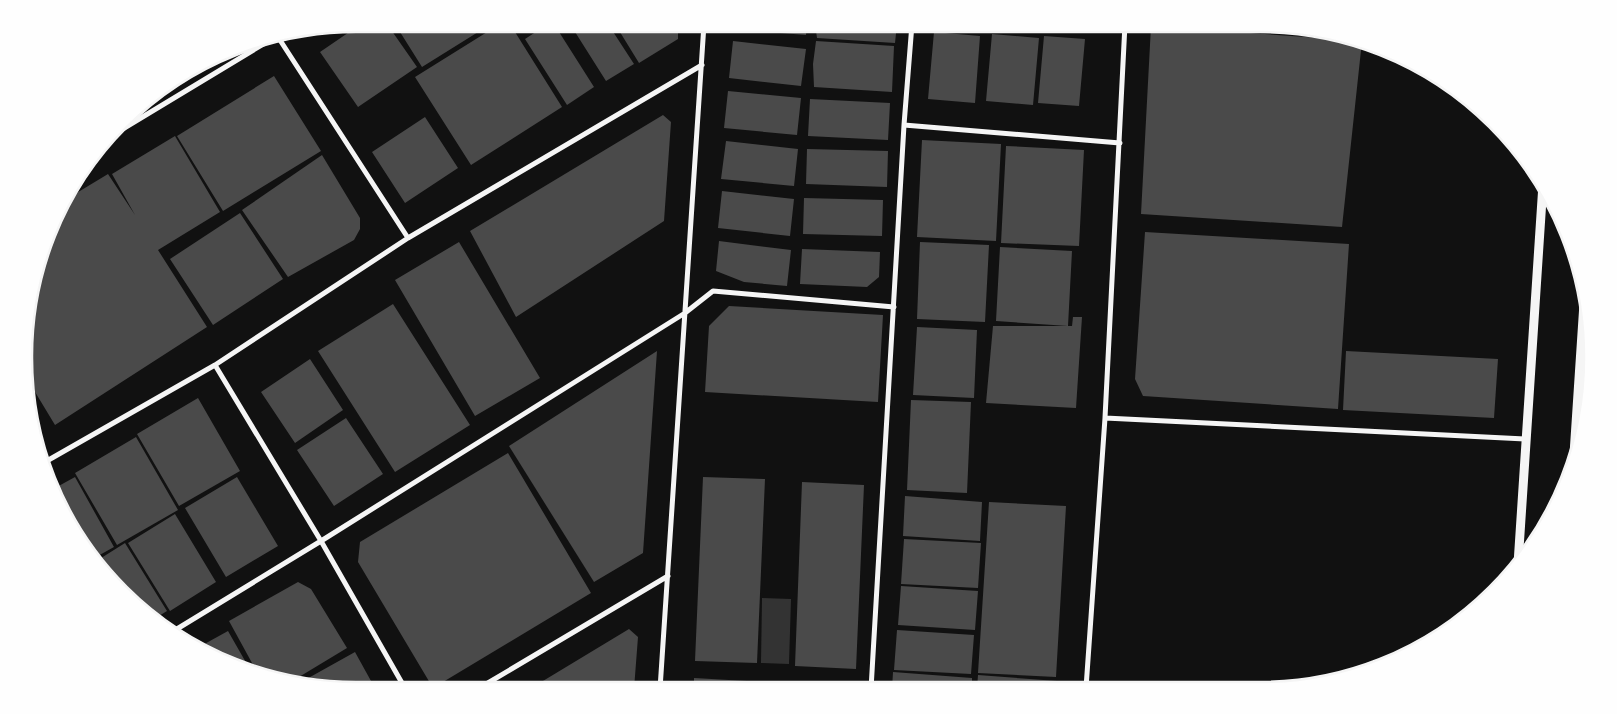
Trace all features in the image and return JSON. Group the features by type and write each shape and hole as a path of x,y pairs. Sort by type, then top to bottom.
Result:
{"street":[{"path":"660,682 704,32"},
{"path":"871,682 904,125 911,32"},
{"path":"1086,682 1105,418 1125,32"},
{"path":"280,42 408,238"},
{"path":"134,122 256,49"},
{"path":"50,459 215,365 408,238 702,65"},
{"path":"904,125 1120,143"},
{"path":"1519,553 1542,197"},
{"path":"1541,214 1545,203"},
{"path":"179,628 321,542 684,313 713,291 894,307"},
{"path":"1576,430 1583,322"},
{"path":"215,365 321,542 401,682"},
{"path":"1105,418 1525,439"},
{"path":"489,682 668,576"}],"shaded area":[{"path":"762,598 791,599 789,664 761,663"}],"building":[{"path":"349,32 393,32 417,67 358,107 320,52"},
{"path":"400,32 478,32 422,67"},
{"path":"487,32 515,32 562,107 471,165 415,77"},
{"path":"536,32 559,32 594,87 567,105 525,39"},
{"path":"575,32 613,32 634,64 606,81"},
{"path":"620,32 678,32 678,39 639,63"},
{"path":"769,32 806,32 806,35"},
{"path":"816,32 896,32 895,43 817,38"},
{"path":"934,32 980,36 975,103 928,99"},
{"path":"1151,32 1235,32 1317,38 1361,49 1342,227 1141,214"},
{"path":"992,34 1039,38 1033,105 986,101"},
{"path":"1044,36 1085,39 1079,106 1038,103"},
{"path":"733,41 806,49 801,86 729,78"},
{"path":"816,41 894,46 892,92 814,87 813,64"},
{"path":"274,76 321,151 223,211 177,136"},
{"path":"728,91 801,98 797,135 724,128"},
{"path":"810,99 890,103 888,140 808,136"},
{"path":"663,115 671,122 664,221 516,317 470,231"},
{"path":"425,117 458,168 405,203 372,152"},
{"path":"175,136 220,212 158,250 207,327 55,425 34,391 33,336 39,294 57,233 78,192 108,174 135,215 112,174"},
{"path":"922,140 1001,144 996,241 917,237"},
{"path":"726,141 798,149 794,186 721,179"},
{"path":"1006,146 1084,150 1079,246 1001,243"},
{"path":"807,149 888,151 887,187 806,184"},
{"path":"322,155 360,218 360,229 354,240 288,277 242,210"},
{"path":"722,191 794,199 790,236 718,228"},
{"path":"804,198 883,200 882,236 803,234"},
{"path":"240,213 283,279 213,325 170,259"},
{"path":"1145,232 1349,244 1338,409 1143,396 1135,379"},
{"path":"719,241 791,250 787,286 744,282 716,271"},
{"path":"459,242 540,378 475,416 395,280"},
{"path":"920,242 989,245 985,322 917,319"},
{"path":"1000,247 1072,251 1068,326 996,321"},
{"path":"802,249 880,252 879,277 867,287 800,284"},
{"path":"393,304 470,425 395,472 318,351"},
{"path":"729,306 883,315 878,402 705,392 709,326"},
{"path":"1073,317 1082,317 1076,408 986,403 993,326 1072,326"},
{"path":"917,327 977,330 974,398 913,395"},
{"path":"657,351 643,553 594,582 509,446"},
{"path":"1346,351 1498,359 1494,418 1343,410"},
{"path":"310,359 343,410 295,443 261,392"},
{"path":"198,398 240,471 179,506 137,434"},
{"path":"911,400 971,402 967,493 907,490"},
{"path":"346,418 383,474 334,506 297,450"},
{"path":"136,437 178,510 117,545 75,473"},
{"path":"508,453 591,593 443,682 429,682 358,562 360,542"},
{"path":"75,477 114,547 100,555 76,519 59,486"},
{"path":"237,477 278,546 226,577 185,508"},
{"path":"703,477 765,479 757,663 695,661"},
{"path":"802,482 864,485 856,669 795,666"},
{"path":"905,496 982,502 980,541 903,536"},
{"path":"989,502 1066,506 1056,677 978,673"},
{"path":"175,514 216,582 170,611 128,543"},
{"path":"904,539 981,543 978,588 901,584"},
{"path":"125,543 167,611 160,615 143,601 102,557"},
{"path":"298,582 311,589 347,648 300,676 294,675 252,664 229,621"},
{"path":"901,586 978,591 975,630 898,625"},
{"path":"629,629 638,637 635,682 541,682"},
{"path":"897,630 974,635 971,674 894,670"},
{"path":"228,631 245,661 233,657 205,644"},
{"path":"355,652 372,682 336,681 309,678"},
{"path":"893,672 972,678 972,682 892,682"},
{"path":"978,675 1057,681 1057,682 977,682"},
{"path":"694,678 765,682 694,682"}]}
